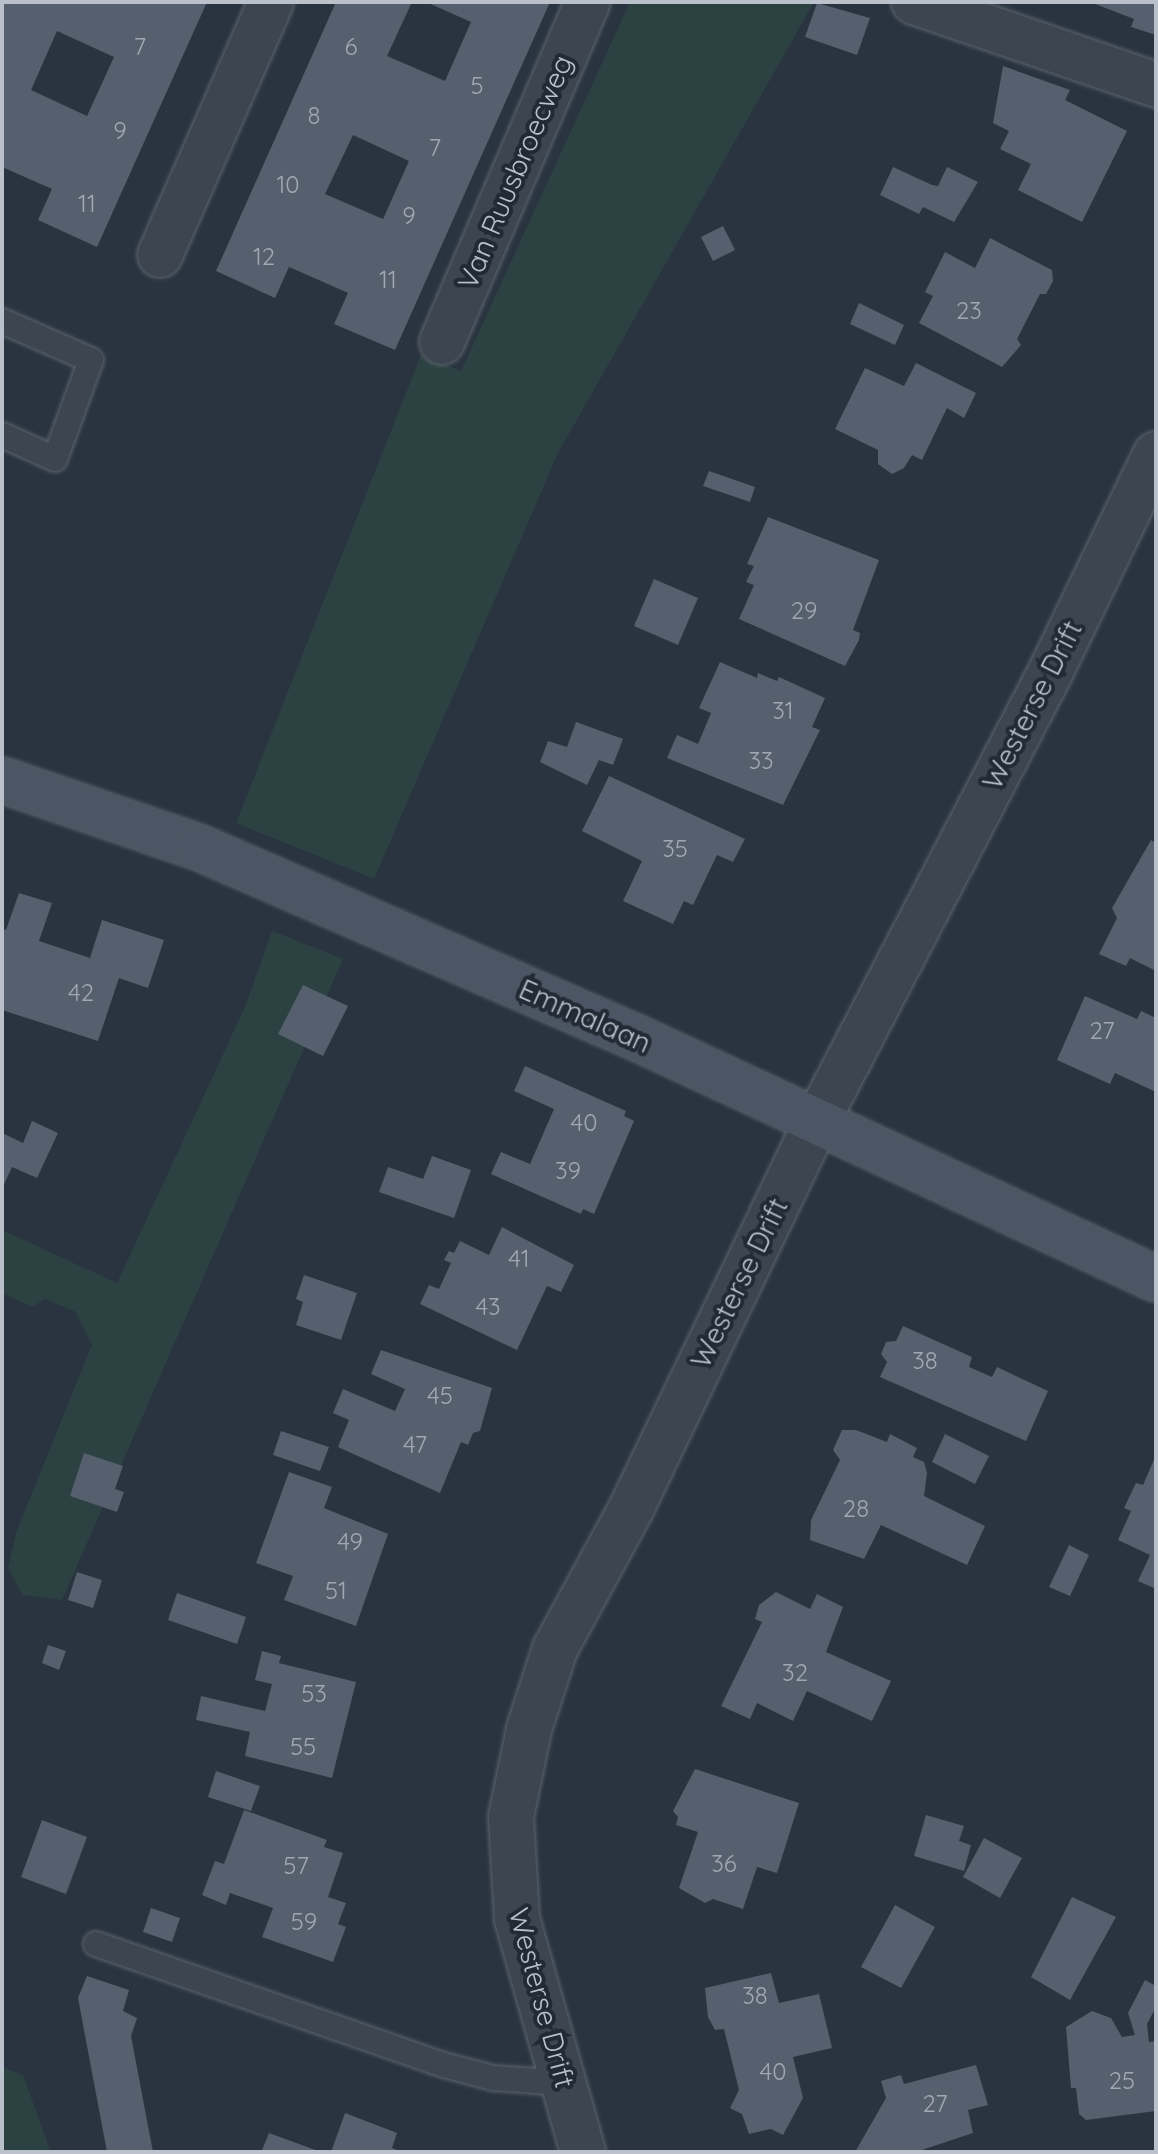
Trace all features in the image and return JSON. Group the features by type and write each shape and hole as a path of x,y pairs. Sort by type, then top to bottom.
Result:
{"main road":[{"name":"Emmalaan","path":"2,780 198,847 633,1036 815,1125 1156,1279"}],"street":[{"path":"160,255 271,2"},
{"name":"Van Ruusbroecweg","path":"442,342 588,2"},
{"path":"914,2 1156,85"},
{"name":"Westerse Drift","path":"583,2152 517,1918 511,1817 529,1729 555,1649 632,1507 815,1125 1050,673 1156,454"}],"lane":[{"path":"2,321 91,360 55,459 2,435"},
{"path":"96,1944 444,2065 505,2079 564,2083"}],"green space":[{"path":"630,2 814,2 558,453 374,879 236,823 421,355 461,371"},
{"path":"272,931 343,959 62,1600 23,1595 8,1568 17,1530 92,1345 76,1312 45,1299 32,1307 2,1293 2,1230 117,1283 245,1007"},
{"path":"2,2067 23,2075 51,2152 2,2152"}],"building":[{"path":"2,2 207,2 97,247 38,220 52,189 2,167","holes":["57,31 114,57 87,116 31,90"]},
{"path":"336,2 412,2 387,56 445,81 471,22 426,2 550,2 395,350 334,324 348,293 321,281 289,267 275,298 216,271","holes":["353,135 409,161 383,219 325,194"]},
{"path":"1090,2 1156,2 1156,35 1131,27 1134,19"},
{"path":"817,3 870,18 857,55 805,37"},
{"path":"1003,66 1070,90 1065,100 1127,131 1082,222 1018,190 1031,164 1000,149 1009,131 993,123"},
{"path":"893,167 932,185 938,186 947,167 978,182 954,222 923,207 919,214 880,195"},
{"path":"723,226 735,250 713,261 701,237"},
{"path":"990,238 1052,270 1053,281 1046,294 1040,294 1017,339 1021,345 1002,367 919,323 933,296 925,292 945,252 975,268"},
{"path":"859,303 904,325 895,345 850,324"},
{"path":"916,363 976,393 964,418 947,408 922,460 912,455 904,468 892,474 878,464 878,450 835,429 865,368 904,386"},
{"path":"709,471 755,487 750,502 703,486"},
{"path":"768,517 879,560 853,630 860,633 859,640 845,666 739,619 754,585 746,582 754,566 747,564"},
{"path":"654,579 698,598 678,645 634,626"},
{"path":"720,662 757,678 758,673 777,681 779,677 825,698 812,727 820,730 783,805 667,758 677,735 698,744 711,713 699,708"},
{"path":"576,722 623,739 613,765 599,760 587,785 540,762 548,741 567,747"},
{"path":"609,776 745,839 733,862 717,855 693,905 684,901 673,924 623,901 642,861 582,831"},
{"path":"1151,840 1156,843 1156,971 1130,958 1126,966 1099,954 1117,918 1112,908"},
{"path":"19,893 52,903 39,941 90,958 102,920 164,940 148,988 119,978 98,1041 2,1010 2,929 6,930"},
{"path":"303,985 348,1006 323,1056 278,1034"},
{"path":"1085,996 1137,1019 1141,1011 1156,1018 1156,1092 1115,1073 1110,1084 1057,1060"},
{"path":"525,1066 626,1111 624,1116 634,1121 594,1214 583,1209 581,1214 491,1174 501,1152 530,1164 554,1109 514,1091"},
{"path":"32,1121 58,1133 37,1178 12,1167 2,1189 2,1133 23,1143"},
{"path":"432,1156 471,1170 454,1218 379,1192 388,1167 423,1179"},
{"path":"502,1227 574,1265 561,1292 547,1286 517,1350 420,1304 429,1285 439,1289 451,1263 444,1260 449,1251 454,1253 460,1241 489,1255"},
{"path":"304,1275 357,1293 341,1340 296,1325 303,1302 296,1299"},
{"path":"903,1326 972,1357 969,1367 992,1377 997,1367 1048,1391 1026,1441 880,1377 887,1362 881,1354 886,1342 896,1341"},
{"path":"381,1350 492,1388 480,1431 473,1433 468,1445 461,1442 440,1493 338,1447 349,1420 333,1413 343,1389 395,1411 405,1389 371,1374"},
{"path":"842,1430 856,1430 887,1442 890,1434 917,1448 913,1457 924,1462 927,1473 924,1496 985,1526 967,1565 881,1525 864,1559 810,1540 811,1520 840,1460 833,1450"},
{"path":"281,1431 329,1447 320,1471 273,1455"},
{"path":"945,1434 989,1456 975,1484 932,1462"},
{"path":"84,1453 123,1466 115,1489 124,1492 117,1512 70,1496"},
{"path":"1156,1455 1156,1589 1138,1581 1150,1555 1118,1540 1131,1511 1124,1508 1136,1483 1143,1485"},
{"path":"289,1472 332,1487 324,1508 388,1534 356,1626 284,1600 293,1576 256,1563"},
{"path":"1069,1545 1089,1555 1070,1596 1049,1587"},
{"path":"77,1572 102,1580 93,1608 68,1600"},
{"path":"776,1592 810,1609 817,1594 843,1607 826,1652 891,1681 872,1721 807,1691 793,1721 757,1703 750,1719 721,1706 762,1622 755,1619 759,1605"},
{"path":"177,1593 246,1617 237,1644 168,1620"},
{"path":"48,1645 66,1651 59,1670 42,1663"},
{"path":"262,1651 281,1656 279,1663 356,1682 332,1778 245,1756 250,1732 196,1720 201,1696 265,1711 272,1684 255,1680"},
{"path":"695,1769 799,1803 777,1873 757,1867 743,1909 713,1899 705,1903 679,1888 698,1832 676,1825 678,1817 673,1811"},
{"path":"216,1771 260,1786 251,1811 208,1797"},
{"path":"244,1810 327,1840 324,1847 343,1853 328,1897 346,1903 338,1924 346,1927 333,1962 262,1937 273,1908 230,1893 226,1905 202,1895 215,1861 224,1864"},
{"path":"926,1815 964,1826 959,1841 971,1845 964,1871 914,1856"},
{"path":"42,1820 87,1837 66,1894 21,1877"},
{"path":"984,1838 1022,1858 1000,1898 963,1877"},
{"path":"1072,1897 1116,1917 1070,2000 1031,1977"},
{"path":"895,1905 935,1927 901,1988 861,1967"},
{"path":"151,1908 180,1918 172,1942 143,1932"},
{"path":"771,1973 779,2003 819,1994 832,2048 793,2057 803,2098 783,2135 771,2129 749,2134 742,2114 730,2108 739,2090 724,2029 715,2030 708,2017 705,1988"},
{"path":"87,1976 129,1990 123,2011 137,2018 131,2036 153,2152 107,2152 78,1998"},
{"path":"1145,1980 1156,1986 1156,2007 1147,2024 1149,2042 1156,2041 1156,2111 1086,2120 1079,2114 1076,2088 1071,2088 1066,2027 1092,2011 1111,2018 1122,2037 1135,2035 1128,2013"},
{"path":"976,2065 988,2105 968,2110 973,2133 916,2152 855,2152 886,2098 881,2081 901,2075 904,2084"},
{"path":"345,2113 397,2133 392,2148 402,2152 331,2152"},
{"path":"269,2133 321,2152 262,2150"}]}
